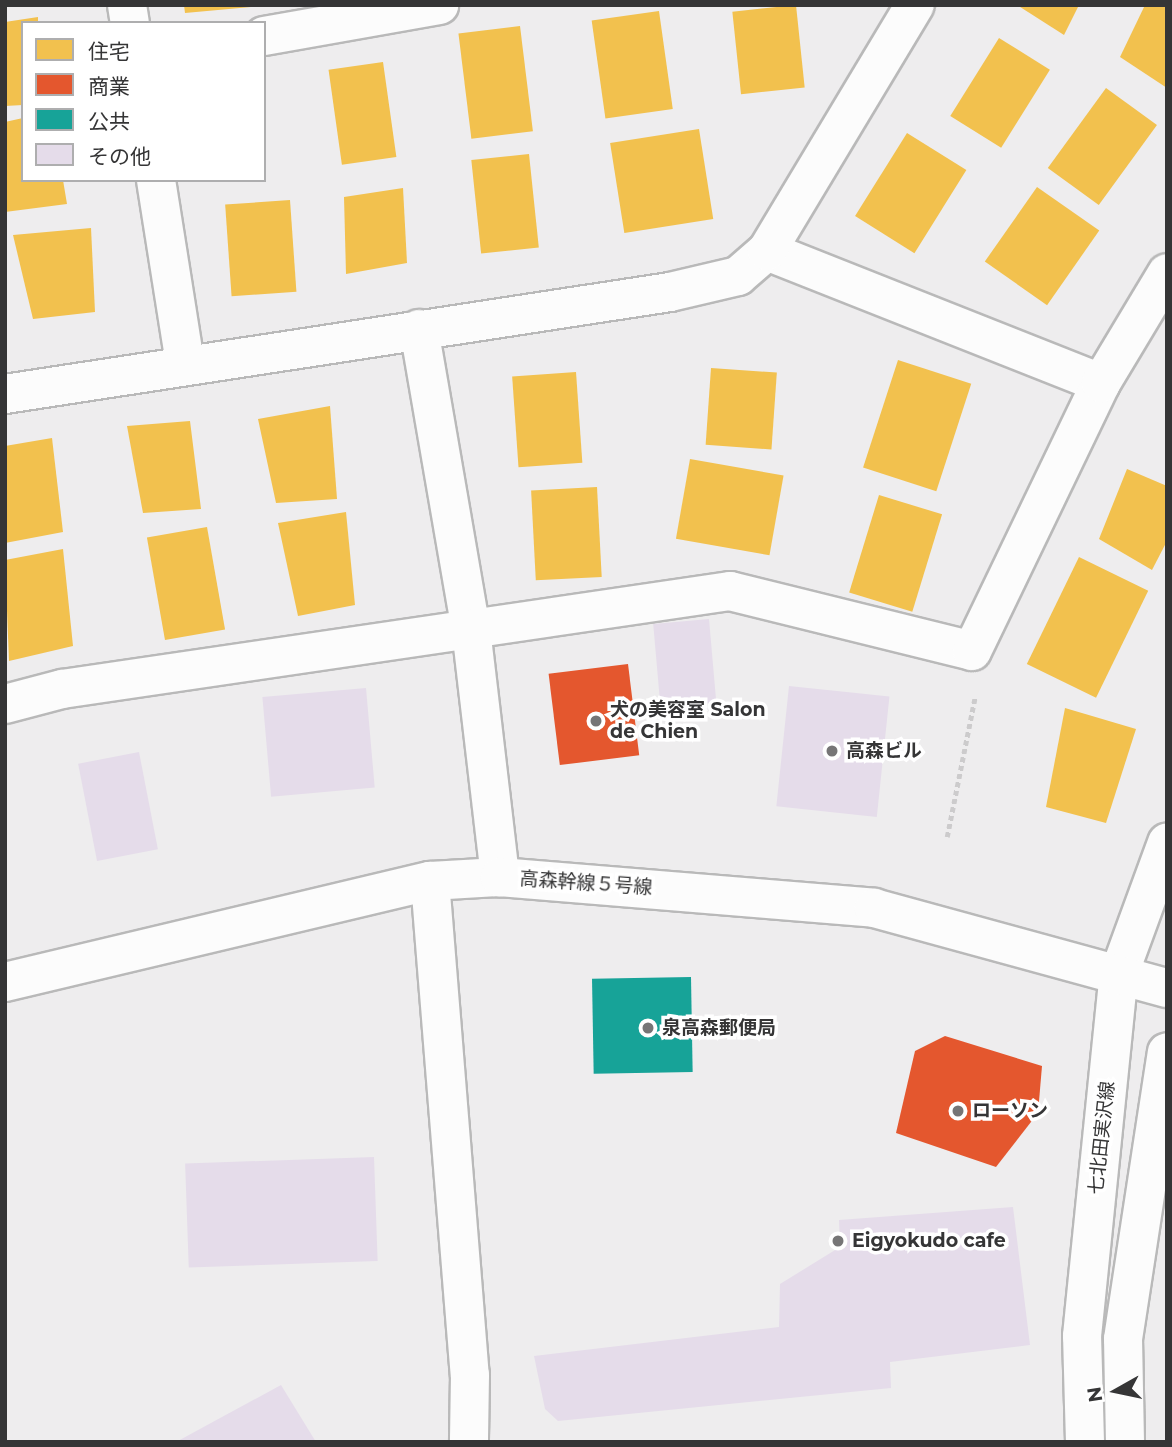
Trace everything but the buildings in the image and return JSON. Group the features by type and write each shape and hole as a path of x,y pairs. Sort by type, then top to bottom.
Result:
{"street":[{"path":"266,36 439,5"},
{"path":"5,394 184,363 670,292 738,276 766,251 915,5"},
{"path":"156,182 184,363"},
{"path":"766,251 1101,383"},
{"path":"5,704 62,689 730,591 972,652 1101,383 1167,273"},
{"path":"419,329 471,629 500,877"},
{"name":"七北田実沢線","path":"1085,1442 1083,1336 1119,974 1167,844"},
{"name":"高森幹線５号線","path":"5,982 430,881 500,877 874,908 1167,988"},
{"path":"430,881 469,1362 469,1442"},
{"path":"1125,1442 1123,1339 1167,1052"}],"path":[{"path":"947,837 980,668 972,652"}],"place":[{"name":"犬の美容室 Salon de Chien","path":"596,721"},
{"name":"高森ビル","path":"832,751"},
{"name":"泉高森郵便局","path":"648,1028"},
{"name":"ローソン","path":"958,1111"},
{"name":"Eigyokudo cafe","path":"838,1241"}]}
